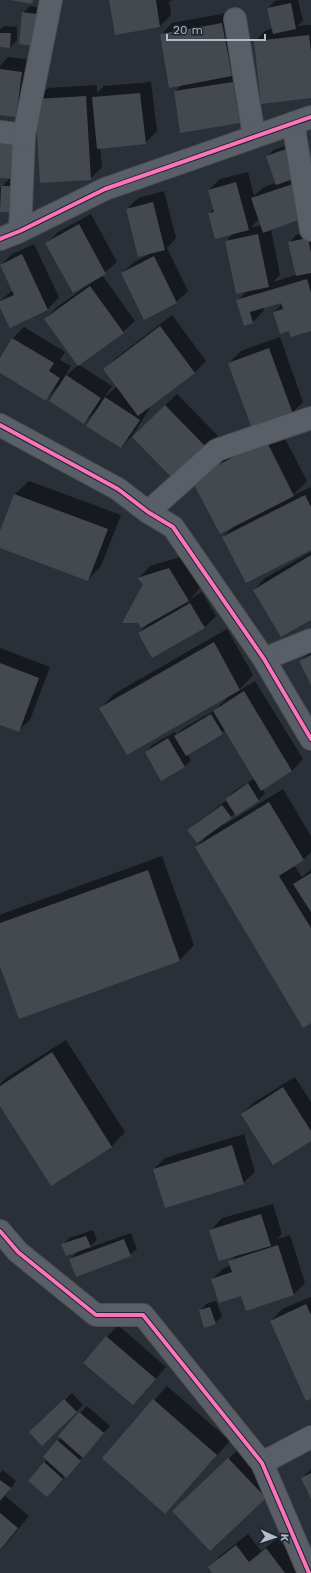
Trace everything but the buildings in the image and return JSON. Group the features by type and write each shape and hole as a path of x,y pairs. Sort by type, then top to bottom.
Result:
{"street":[{"path":"20,231 24,135 51,0"},
{"path":"235,19 254,136"},
{"path":"0,239 20,231 105,190 302,120 311,230"},
{"path":"0,132 24,135"},
{"path":"148,512 217,450 311,418"},
{"path":"0,425 118,490 148,512 173,527 264,659 311,739"},
{"path":"264,659 311,640"},
{"path":"0,1230 18,1252 96,1314 143,1315 262,1463 309,1573"},
{"path":"262,1463 311,1437"}],"cycle path":[{"path":"0,239 20,231 105,189 311,117"},
{"path":"0,425 118,489 148,512 173,527 264,659 311,739"},
{"path":"0,1231 18,1252 96,1315 143,1315 262,1463 309,1573"}]}
